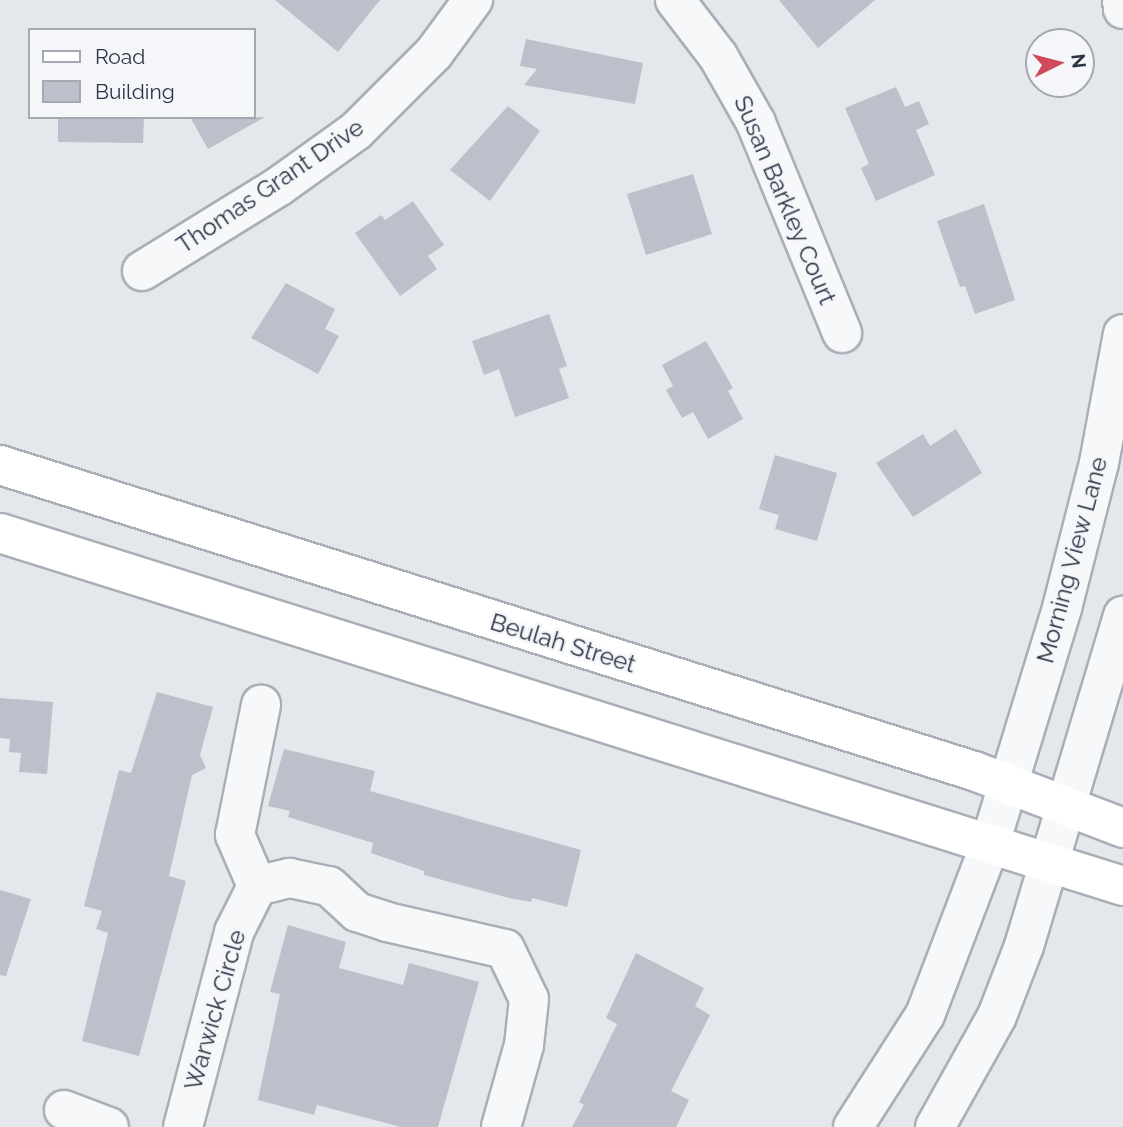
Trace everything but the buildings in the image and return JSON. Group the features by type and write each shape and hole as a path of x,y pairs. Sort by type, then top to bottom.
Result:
{"main road":[{"name":"Beulah Street","path":"0,465 1010,783 1123,828"},
{"path":"0,533 989,847 1123,886"}],"street":[{"name":"Thomas Grant Drive","path":"142,271 278,187 356,131 434,53 473,0"},
{"name":"Susan Barkley Court","path":"675,0 718,55 756,123 842,333"},
{"path":"1122,0 1123,9"},
{"name":"Morning View Lane","path":"853,1127 925,1015 989,847 1010,783 1099,463 1123,334"},
{"path":"935,1127 997,1016 1051,866 1123,615"},
{"path":"261,705 234,835 257,886 290,878 329,886 357,912 505,949 529,999 524,1045 501,1127"},
{"name":"Warwick Circle","path":"183,1127 234,932 257,886"},
{"path":"64,1110 109,1127"}]}
